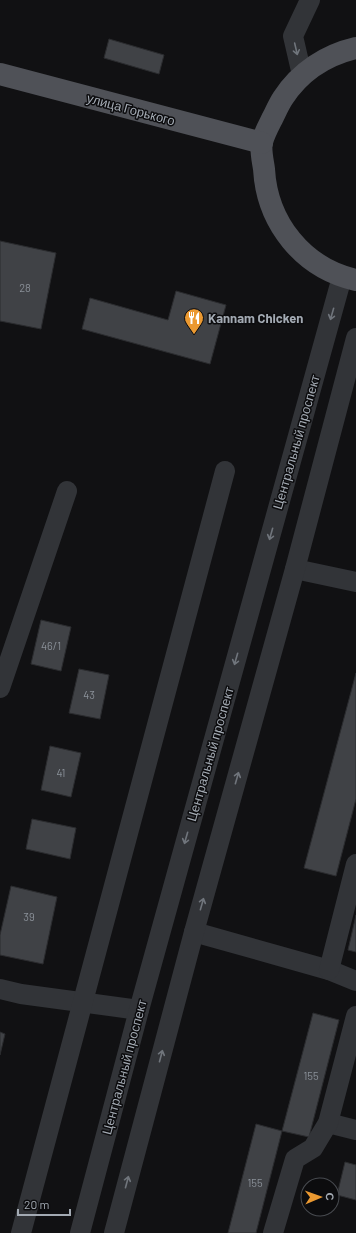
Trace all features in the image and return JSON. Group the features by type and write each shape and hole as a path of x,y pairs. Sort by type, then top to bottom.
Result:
{"main road":[{"path":"349,278 314,263 291,242 274,215 265,185 262,143 282,98 302,75 321,61 342,51 356,48"},
{"name":"улица Горького","path":"0,74 262,143"}],"street":[{"path":"302,75 292,36 310,0"},
{"name":"Центральный проспект","path":"80,1233 139,1010 349,278"},
{"path":"114,1233 194,932 295,569 356,338"},
{"path":"21,1233 225,471"},
{"path":"0,688 67,491"},
{"path":"295,569 356,582"},
{"path":"329,970 356,864"},
{"path":"194,932 329,970 356,981"},
{"path":"0,989 20,994 139,1010"},
{"path":"273,1233 295,1159 313,1148 328,1122 356,1016"},
{"path":"328,1122 356,1130"}],"building":[{"path":"109,39 164,55 159,74 104,58"},
{"path":"0,241 56,253 41,329 0,321"},
{"path":"176,291 226,305 210,364 82,329 90,298 168,320"},
{"path":"41,620 71,627 61,671 31,664"},
{"path":"79,669 109,675 100,719 69,713"},
{"path":"356,673 356,799 336,876 304,868"},
{"path":"50,746 81,753 71,797 41,790"},
{"path":"32,819 76,828 70,859 26,849"},
{"path":"11,886 57,897 43,964 0,955 0,935"},
{"path":"356,915 356,952 348,950"},
{"path":"313,1013 339,1020 309,1137 282,1131"},
{"path":"0,1032 5,1034 0,1055"},
{"path":"256,1124 282,1131 256,1233 228,1233"},
{"path":"345,1162 356,1165 356,1200 340,1196 340,1183"}],"place":[{"name":"Kannam Chicken","path":"194,335"}]}
